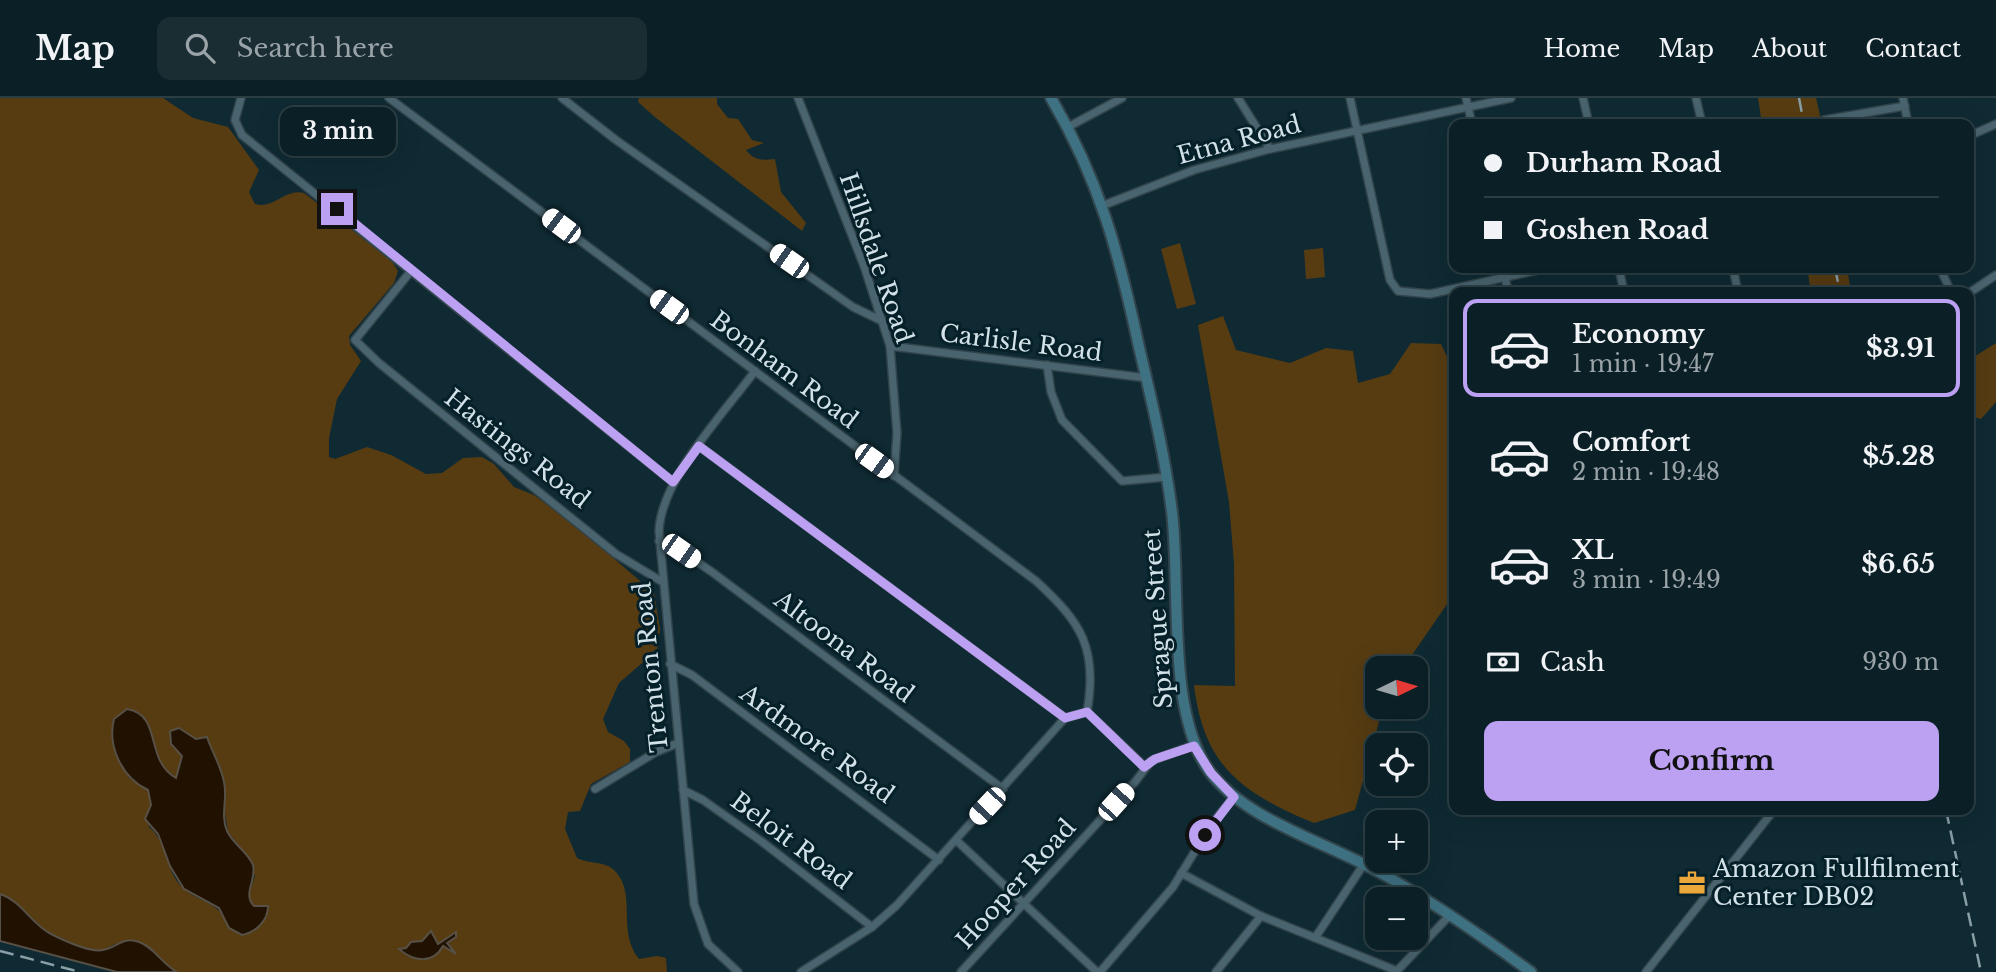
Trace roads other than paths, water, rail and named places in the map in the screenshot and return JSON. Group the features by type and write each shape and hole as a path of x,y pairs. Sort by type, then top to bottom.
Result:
{"main road":[{"name":"Sprague Street","path":"1051,98 1068,127 1104,205 1128,289 1167,477 1176,557 1181,695 1194,746 1211,773 1245,806 1364,864 1449,916 1531,972"}],"street":[{"path":"241,98 236,110 235,124 242,135 673,482"},
{"name":"Bonham Road","path":"389,98 1036,581 1072,619 1085,642 1091,664 1087,712"},
{"path":"562,98 853,307 882,321"},
{"name":"Hillsdale Road","path":"798,98 864,266 890,346 897,433 894,476"},
{"path":"1068,127 1122,98"},
{"path":"1238,98 1270,149"},
{"path":"1350,98 1390,280 1398,291 1430,294 1449,290"},
{"path":"1466,98 1471,119"},
{"name":"Etna Road","path":"1104,205 1194,170 1270,149 1511,98"},
{"path":"1583,98 1588,119"},
{"path":"1696,98 1701,119"},
{"path":"1828,119 1904,102"},
{"path":"1974,134 1996,124"},
{"name":"Hastings Road","path":"411,271 355,340 397,378 608,548 661,581"},
{"path":"1461,287 1524,273"},
{"path":"1974,290 1996,275"},
{"path":"1505,277 1507,287"},
{"name":"Carlisle Road","path":"890,346 1147,379"},
{"path":"1047,365 1051,392 1062,420 1122,481 1167,477"},
{"name":"Trenton Road","path":"738,972 712,948 697,918 659,541 662,506 673,482 755,371"},
{"path":"699,446 1065,718"},
{"name":"Altoona Road","path":"659,541 677,548 720,578 1003,789"},
{"name":"Ardmore Road","path":"670,664 692,675 939,860"},
{"path":"801,972 872,927 939,860 1065,718 1087,712 1144,767"},
{"path":"595,789 656,752 678,743"},
{"name":"Hooper Road","path":"961,972 1135,782 1144,767 1155,759 1194,746"},
{"name":"Beloit Road","path":"683,790 699,797 761,841 872,927"},
{"path":"956,840 1098,972 1152,913 1211,825 1234,797"},
{"path":"1646,972 1769,815"},
{"path":"1315,938 1364,864"},
{"path":"1181,873 1261,916 1396,972 1449,916"},
{"path":"1216,972 1261,916"}],"railway":[{"path":"1799,98 1803,119"},
{"path":"1836,273 1839,287"},
{"path":"1947,815 1981,972"},
{"path":"0,951 80,972"}],"place":[{"name":"Amazon Fullfilment Center DB02","path":"1692,883"}]}
